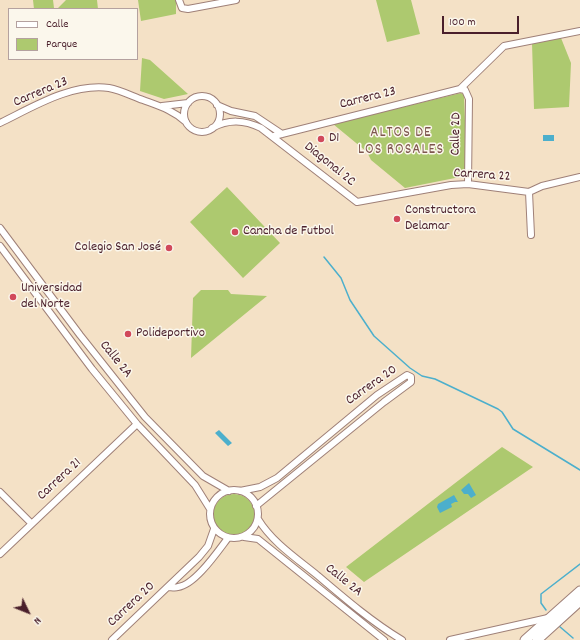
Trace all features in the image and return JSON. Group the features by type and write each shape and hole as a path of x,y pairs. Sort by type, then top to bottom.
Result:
{"highway":[{"path":"525,640 580,591"},
{"path":"537,640 580,601"}],"street":[{"path":"179,0 179,5 182,8 221,4 236,0"},
{"path":"460,88 504,46 580,31"},
{"name":"Carrera 23","path":"0,123 42,102 81,89 109,88 161,106 176,113 186,122"},
{"name":"Carrera 23","path":"274,136 460,88"},
{"name":"Calle 2D","path":"460,88 465,90 469,99 468,184"},
{"path":"212,128 219,120 220,114 217,105 211,98 203,96 195,98 188,103 184,112 186,122 190,127 201,132 212,128 223,122 242,121 255,124 274,136"},
{"name":"Carrera 23","path":"161,106 188,103"},
{"path":"217,105 231,111 255,116 282,134"},
{"name":"Diagonal 2C","path":"282,134 287,146"},
{"name":"Diagonal 2C","path":"274,136 357,202"},
{"name":"Carrera 22","path":"357,202 451,185 468,184 529,192 542,186 580,177"},
{"path":"529,192 530,235"},
{"name":"Calle 2A","path":"0,228 80,335 145,416 204,476 229,491"},
{"name":"Calle 2A","path":"0,246 92,369 137,424 195,485 210,509"},
{"name":"Carrera 20","path":"240,491 260,487 277,478 376,395 407,375 411,377 411,382 384,402 256,506"},
{"name":"Carrera 21","path":"0,554 137,424"},
{"path":"229,491 240,491 251,497 256,506 258,518 250,532 244,537 228,538 220,535 214,529 210,516 210,509 217,497 229,491"},
{"path":"0,492 31,523"},
{"name":"Calle 2A","path":"258,518 272,538 339,594 386,630 402,640"},
{"name":"Carrera 20","path":"112,640 205,550 214,529"},
{"name":"Calle 2A","path":"244,537 258,539 384,640"},
{"name":"Carrera 20","path":"168,587 179,587 190,581 206,566 228,538"},
{"path":"450,640 548,618"}],"green space":[{"path":"33,0 53,0 54,8 34,8"},
{"path":"66,0 97,0 98,8 58,8"},
{"path":"138,0 176,0 176,14 141,21"},
{"path":"376,0 411,0 420,34 387,42"},
{"path":"561,38 571,63 569,107 534,109 532,43"},
{"path":"142,58 150,60 188,94 164,99 140,91"},
{"path":"461,93 464,95 467,172 465,176 405,188 371,160 367,152 333,124"},
{"name":"Cancha de Futbol","path":"227,187 280,243 243,278 190,222"},
{"path":"201,290 228,290 231,294 267,296 191,358 193,298"},
{"path":"502,447 533,467 364,582 346,567"},
{"path":"234,494 249,500 255,515 249,530 234,536 219,530 213,515 219,500"}],"water":[{"path":"543,135 554,135 554,141 543,141"},
{"path":"219,430 232,443 228,446 215,433"},
{"path":"469,483 476,495 471,498 468,494 464,494 461,490"},
{"path":"454,495 458,502 451,504 452,507 440,513 437,507 438,504"}],"waterway":[{"path":"324,257 341,278 350,300 374,336 410,368 422,376 435,379 498,409 502,412 513,429 580,470"},
{"path":"546,610 541,603 541,594 580,564"},
{"path":"559,626 573,638"}],"place":[{"name":"D1","path":"321,139"},
{"name":"Constructora Delamar","path":"397,219"},
{"name":"Cancha de Futbol","path":"235,232"},
{"name":"Colegio San José","path":"169,248"},
{"name":"Universidad del Norte","path":"13,297"},
{"name":"Polideportivo","path":"128,334"}],"district":[{"name":"ALTOS DE LOS ROSALES","path":"401,142"}]}
